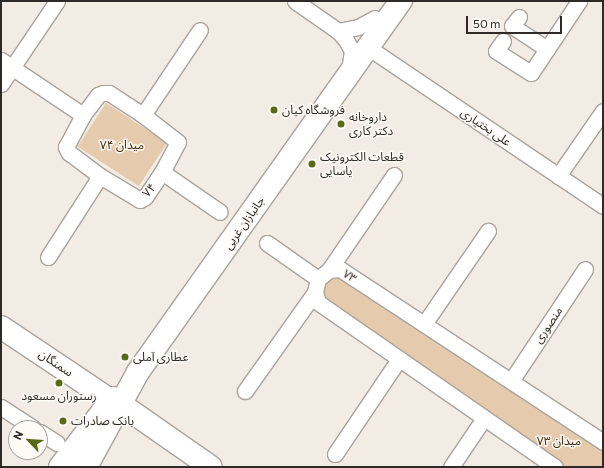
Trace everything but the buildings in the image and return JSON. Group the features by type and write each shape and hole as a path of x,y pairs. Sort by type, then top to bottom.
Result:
{"main road":[{"name":"جانبازان غربی","path":"60,467 116,403 401,1"},
{"path":"369,48 364,43 363,37 380,9"},
{"name":"سمنگان","path":"1,327 211,467"},
{"name":"جانبازان غربی","path":"87,466 116,403"}],"street":[{"path":"1,84 6,64 57,1"},
{"path":"295,1 338,31 358,27 380,9"},
{"path":"503,41 496,51 531,73 579,1"},
{"path":"519,17 512,26 546,49"},
{"path":"143,115 200,30"},
{"name":"جانبازان غربی","path":"338,31 352,51 349,74"},
{"name":"علی بختیاری","path":"369,48 603,206"},
{"path":"6,64 83,115"},
{"name":"۷۴","path":"109,93 143,115 178,142 162,172 145,197 140,200 100,176 69,153 66,147 83,115 98,95 109,93"},
{"path":"558,176 603,111"},
{"path":"162,172 220,212"},
{"path":"245,391 394,175"},
{"path":"48,257 100,176"},
{"path":"424,324 488,230"},
{"path":"267,243 321,280"},
{"name":"۷۳","path":"321,280 340,269 511,381 601,437"},
{"name":"منصوری","path":"511,381 585,270"},
{"path":"321,280 318,302 556,467"},
{"path":"335,454 399,359"},
{"path":"1,407 21,420"},
{"path":"451,467 484,418"},
{"path":"48,437 57,443"}],"green space":[{"name":"میدان ۷۴","path":"106,103 167,143 139,186 78,147"},
{"name":"میدان ۷۳","path":"329,270 603,442 603,467 555,467 318,302"}],"place":[{"name":"فروشگاه کیان","path":"274,110"},
{"name":"داروخانه دکتر کاری","path":"341,124"},
{"name":"قطعات الکترونیک یاسایی","path":"312,164"},
{"name":"عطاری آملی","path":"125,357"},
{"name":"رستوران مسعود","path":"59,383"},
{"name":"بانک صادرات","path":"63,421"}]}
